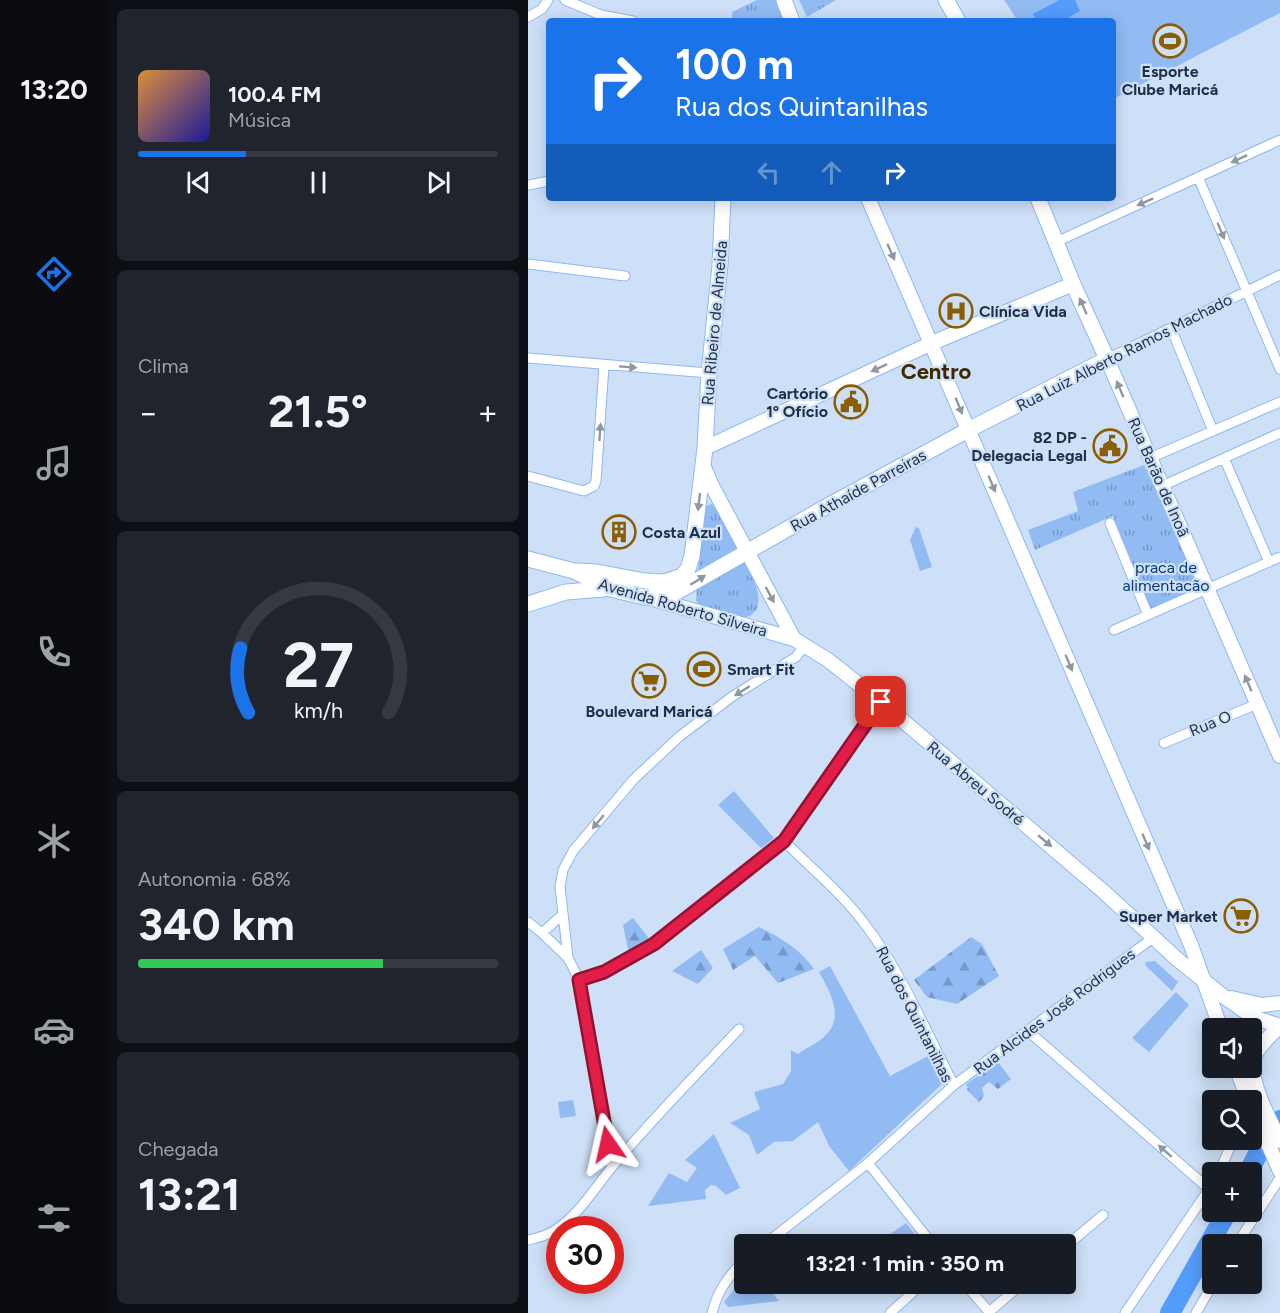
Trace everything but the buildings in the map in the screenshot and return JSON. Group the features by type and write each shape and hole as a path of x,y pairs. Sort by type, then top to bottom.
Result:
{"main road":[{"path":"784,0 791,18"},
{"path":"946,0 956,18"},
{"name":"Rua Ribeiro de Almeida","path":"692,556 705,448 723,201"},
{"path":"869,201 1191,945 1217,1018"},
{"name":"Rua Barão de Inoã","path":"1039,201 1073,284 1280,756"},
{"path":"705,448 932,343 1073,284"},
{"name":"Rua Luiz Alberto Ramos Machado","path":"968,430 1107,359"},
{"name":"Rua Athaíde Parreiras","path":"645,597 663,596 680,591 747,551 968,430"},
{"name":"Rua Abreu Sodré","path":"703,465 747,551 800,642 828,660 881,702 1223,996 1253,1017 1280,1026"},
{"name":"Avenida Roberto Silveira","path":"574,572 597,572 645,581 664,582 682,576 688,569 692,556"},
{"name":"Avenida Roberto Silveira","path":"528,559 574,572 611,589 800,642"},
{"path":"528,604 574,590 611,589"},
{"path":"1223,996 1262,1005 1280,1003"},
{"path":"1253,1090 1253,1062 1257,1051 1280,1026"},
{"path":"1262,1117 1280,1141"},
{"path":"1262,1128 1278,1166"}],"street":[{"path":"528,17 542,9 549,0"},
{"path":"565,0 601,15 617,18"},
{"path":"1056,242 1280,140"},
{"path":"1198,177 1280,369"},
{"path":"528,186 546,182"},
{"path":"528,264 625,276"},
{"name":"Rua Luiz Alberto Ramos Machado","path":"1107,359 1280,275"},
{"path":"1171,328 1213,431"},
{"path":"528,358 709,373"},
{"path":"528,476 584,491 591,489 596,481 604,366"},
{"path":"1150,458 1280,402"},
{"path":"1162,486 1280,433"},
{"path":"1224,458 1269,562"},
{"path":"1110,524 1148,615"},
{"path":"1114,630 1280,557"},
{"path":"612,1167 579,980 568,958 560,887 563,870 573,851 634,779 698,722 733,696 796,657 800,642"},
{"path":"579,980 604,972 654,944 784,841 881,702"},
{"name":"Rua O","path":"1164,742 1257,704"},
{"name":"Rua dos Quintanilhas","path":"778,1234 868,1163 954,1085 899,977 867,926 784,841"},
{"path":"542,933 562,915"},
{"path":"528,922 568,958"},
{"name":"Rua Alcides José Rodrigues","path":"954,1085 1154,938"},
{"path":"528,1240 553,1232 566,1222 586,1201 612,1167 738,1029"},
{"path":"1027,1030 1202,1180"},
{"path":"868,1163 924,1234"},
{"path":"1243,1234 1280,1178"},
{"path":"1125,1313 1202,1199"},
{"path":"1076,1238 1103,1215"},
{"path":"712,1313 716,1296 734,1271"},
{"path":"890,1313 911,1294"},
{"path":"974,1294 990,1312 1011,1294"},
{"path":"1196,1313 1207,1294"}],"green space":[{"path":"757,0 779,0 787,18 732,18 732,12"},
{"path":"799,0 836,0 807,17"},
{"name":"Esporte Clube Maricá","path":"1004,0 1280,0 1280,13 1116,97 1116,18 1016,18"},
{"name":"praca de alimentacão","path":"1144,465 1202,590 1152,613 1113,516 1035,550 1028,530 1078,511 1073,492"},
{"path":"711,504 729,528 756,586 758,606 750,616 742,618 701,606 696,601 702,513 704,507"},
{"path":"916,527 919,528 932,567 920,571 910,540"},
{"path":"734,791 774,838 761,848 718,805"},
{"path":"633,918 651,941 629,954 623,925"},
{"path":"759,927 790,945 814,969 778,983 755,956 733,970 723,949"},
{"path":"971,937 982,944 999,976 957,1004 927,997 914,980"},
{"path":"701,950 713,968 698,984 672,971"},
{"path":"1155,961 1178,982 1172,991 1145,965 1146,962"},
{"path":"830,966 890,1076 930,1055 944,1082 849,1171 829,1146 818,1122 793,1141 774,1142 757,1155 749,1135 730,1123 760,1109 754,1092 783,1084 791,1071 791,1050 798,1054 828,1033 835,1017 834,1008 819,972"},
{"path":"1176,992 1189,1005 1149,1052 1132,1038"},
{"path":"998,1062 1011,1079 998,1089 989,1082 982,1088 984,1096 979,1102 967,1090 966,1084"},
{"path":"573,1100 576,1116 560,1118 558,1102"},
{"path":"714,1134 740,1188 726,1195 716,1186 711,1185 705,1190 706,1199 648,1206 669,1173 687,1182 697,1168 685,1160"},
{"path":"906,1223 914,1234 890,1234"},
{"path":"734,1290 734,1294 773,1294 779,1301 728,1307 724,1302"}],"shaded area":[{"path":"1059,0 1075,0 1080,11 1067,18 1035,18 1033,14"}],"waterway":[{"path":"1254,1162 1280,1120"},
{"path":"1170,1313 1221,1222"}],"place":[{"name":"Esporte Clube Maricá","path":"1170,41"},
{"name":"Clínica Vida","path":"956,311"},
{"name":"Cartório 1º Ofício","path":"851,402"},
{"name":"82 DP - Delegacia Legal","path":"1110,446"},
{"name":"Costa Azul","path":"619,532"},
{"name":"Smart Fit","path":"704,669"},
{"name":"Boulevard Maricá","path":"649,681"},
{"name":"Super Market","path":"1241,916"}],"district":[{"name":"Centro","path":"936,371"}],"route":[{"path":"608,1144 579,980 604,972 633,958 654,944 784,841 881,702"}]}
